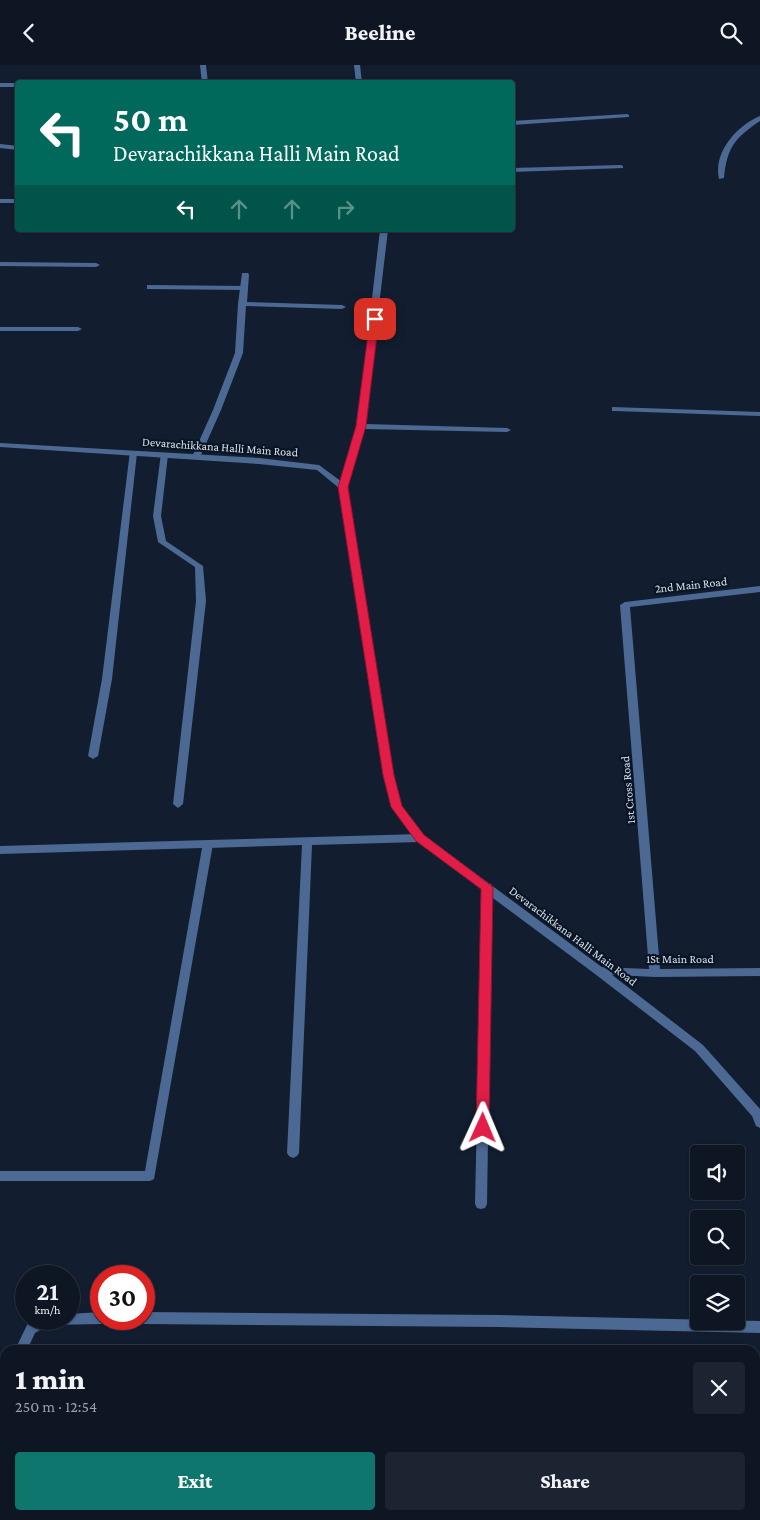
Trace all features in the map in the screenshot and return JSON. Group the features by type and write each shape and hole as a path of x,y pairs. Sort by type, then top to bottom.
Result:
{"street":[{"path":"203,65 205,80"},
{"path":"357,65 359,80"},
{"path":"0,85 15,85"},
{"path":"515,123 627,116"},
{"path":"721,178 722,158 727,145 760,118"},
{"path":"0,146 15,147"},
{"path":"515,169 621,167"},
{"path":"0,201 15,201"},
{"path":"343,487 361,426 384,232"},
{"path":"0,264 96,265"},
{"path":"196,457 239,353 245,275"},
{"path":"150,287 244,288"},
{"path":"242,304 342,307"},
{"path":"0,329 78,329"},
{"path":"616,409 760,414"},
{"path":"361,426 507,430"},
{"name":"Devarachikkana Halli Main Road","path":"0,445 259,461 319,469 343,487 388,775 397,807 420,838 699,1048 757,1114 760,1123"},
{"path":"92,755 107,679 133,453"},
{"path":"164,455 157,516 162,542 199,566 200,583 200,601 178,805"},
{"name":"2nd Main Road","path":"625,605 760,589"},
{"name":"1st Cross Road","path":"625,605 655,973"},
{"path":"0,850 420,838"},
{"path":"293,1153 307,841"},
{"path":"0,1176 150,1176 208,844"},
{"path":"482,1204 487,887"},
{"name":"1St Main Road","path":"599,971 655,973 760,972"},
{"path":"155,1318 499,1321 760,1327"},
{"path":"23,1345 31,1329 47,1321 90,1319"}],"route":[{"path":"375,319 358,443 343,487 388,775 397,807 420,838 487,887 483,1128"}]}
